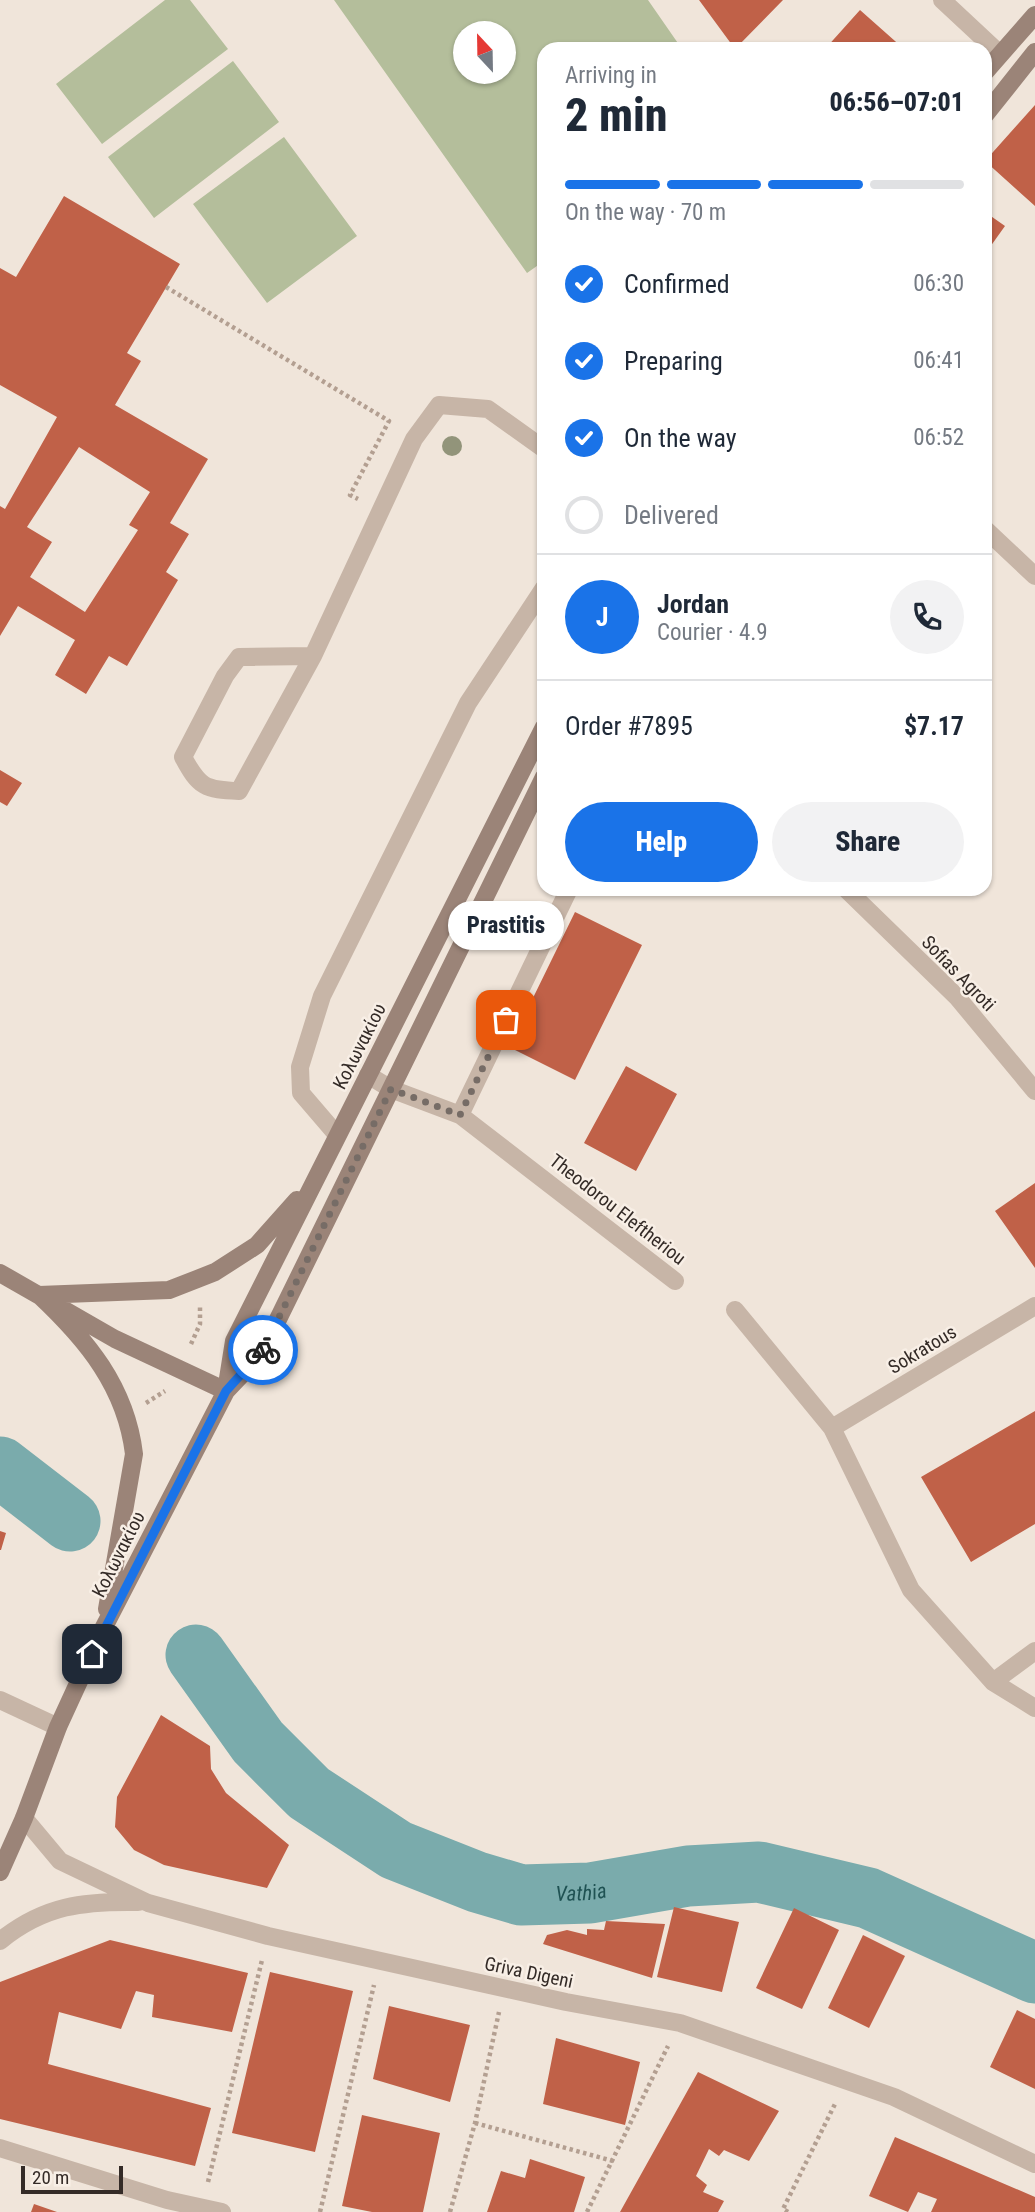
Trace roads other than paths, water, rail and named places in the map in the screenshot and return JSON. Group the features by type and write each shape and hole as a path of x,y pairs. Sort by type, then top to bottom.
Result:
{"main road":[{"path":"992,64 1035,15"},
{"path":"992,106 1035,52"},
{"name":"Κολωνακίου","path":"226,1391 234,1341 537,741"},
{"name":"Κολωνακίου","path":"0,1872 24,1818 58,1727 103,1629 226,1391 261,1354 537,791"},
{"path":"38,1295 169,1290 215,1272 257,1245 314,1182"},
{"path":"0,1273 115,1339 226,1391"},
{"path":"38,1295 78,1333 103,1367 131,1431 134,1454 103,1629"}],"street":[{"path":"942,0 987,42"},
{"path":"992,47 1000,54"},
{"path":"313,656 239,657 225,676 183,757 195,780 212,790 239,791 313,656 414,439 439,405 488,409 537,444"},
{"path":"992,535 1035,576"},
{"path":"337,1135 301,1093 300,1067 321,996 468,703 537,599"},
{"path":"460,1115 566,896"},
{"name":"Sofias Agroti","path":"853,896 957,997 1035,1091"},
{"name":"Theodorou Eleftheriou","path":"368,1075 391,1089 460,1115 675,1280"},
{"name":"Sokratous","path":"832,1428 1035,1306"},
{"path":"735,1310 832,1428 911,1590 993,1682 1035,1708"},
{"path":"993,1682 1035,1651"},
{"path":"0,1700 58,1727"},
{"name":"Griva Digeni","path":"24,1818 61,1861 148,1903 268,1936 504,1988 680,2023 894,2097 1035,2164"},
{"path":"0,1941 12,1931 64,1905 90,1902 148,1903"},
{"path":"0,2148 164,2206 202,2207 222,2212"}],"waterway":[{"name":"Vathia","path":"0,1467 70,1521"},
{"name":"Vathia","path":"196,1655 258,1742 309,1793 396,1850 477,1882 521,1895 590,1893 688,1876 759,1872 868,1898 1035,1973"}],"place":[{"name":"Prastitis","path":"506,1020"}]}
